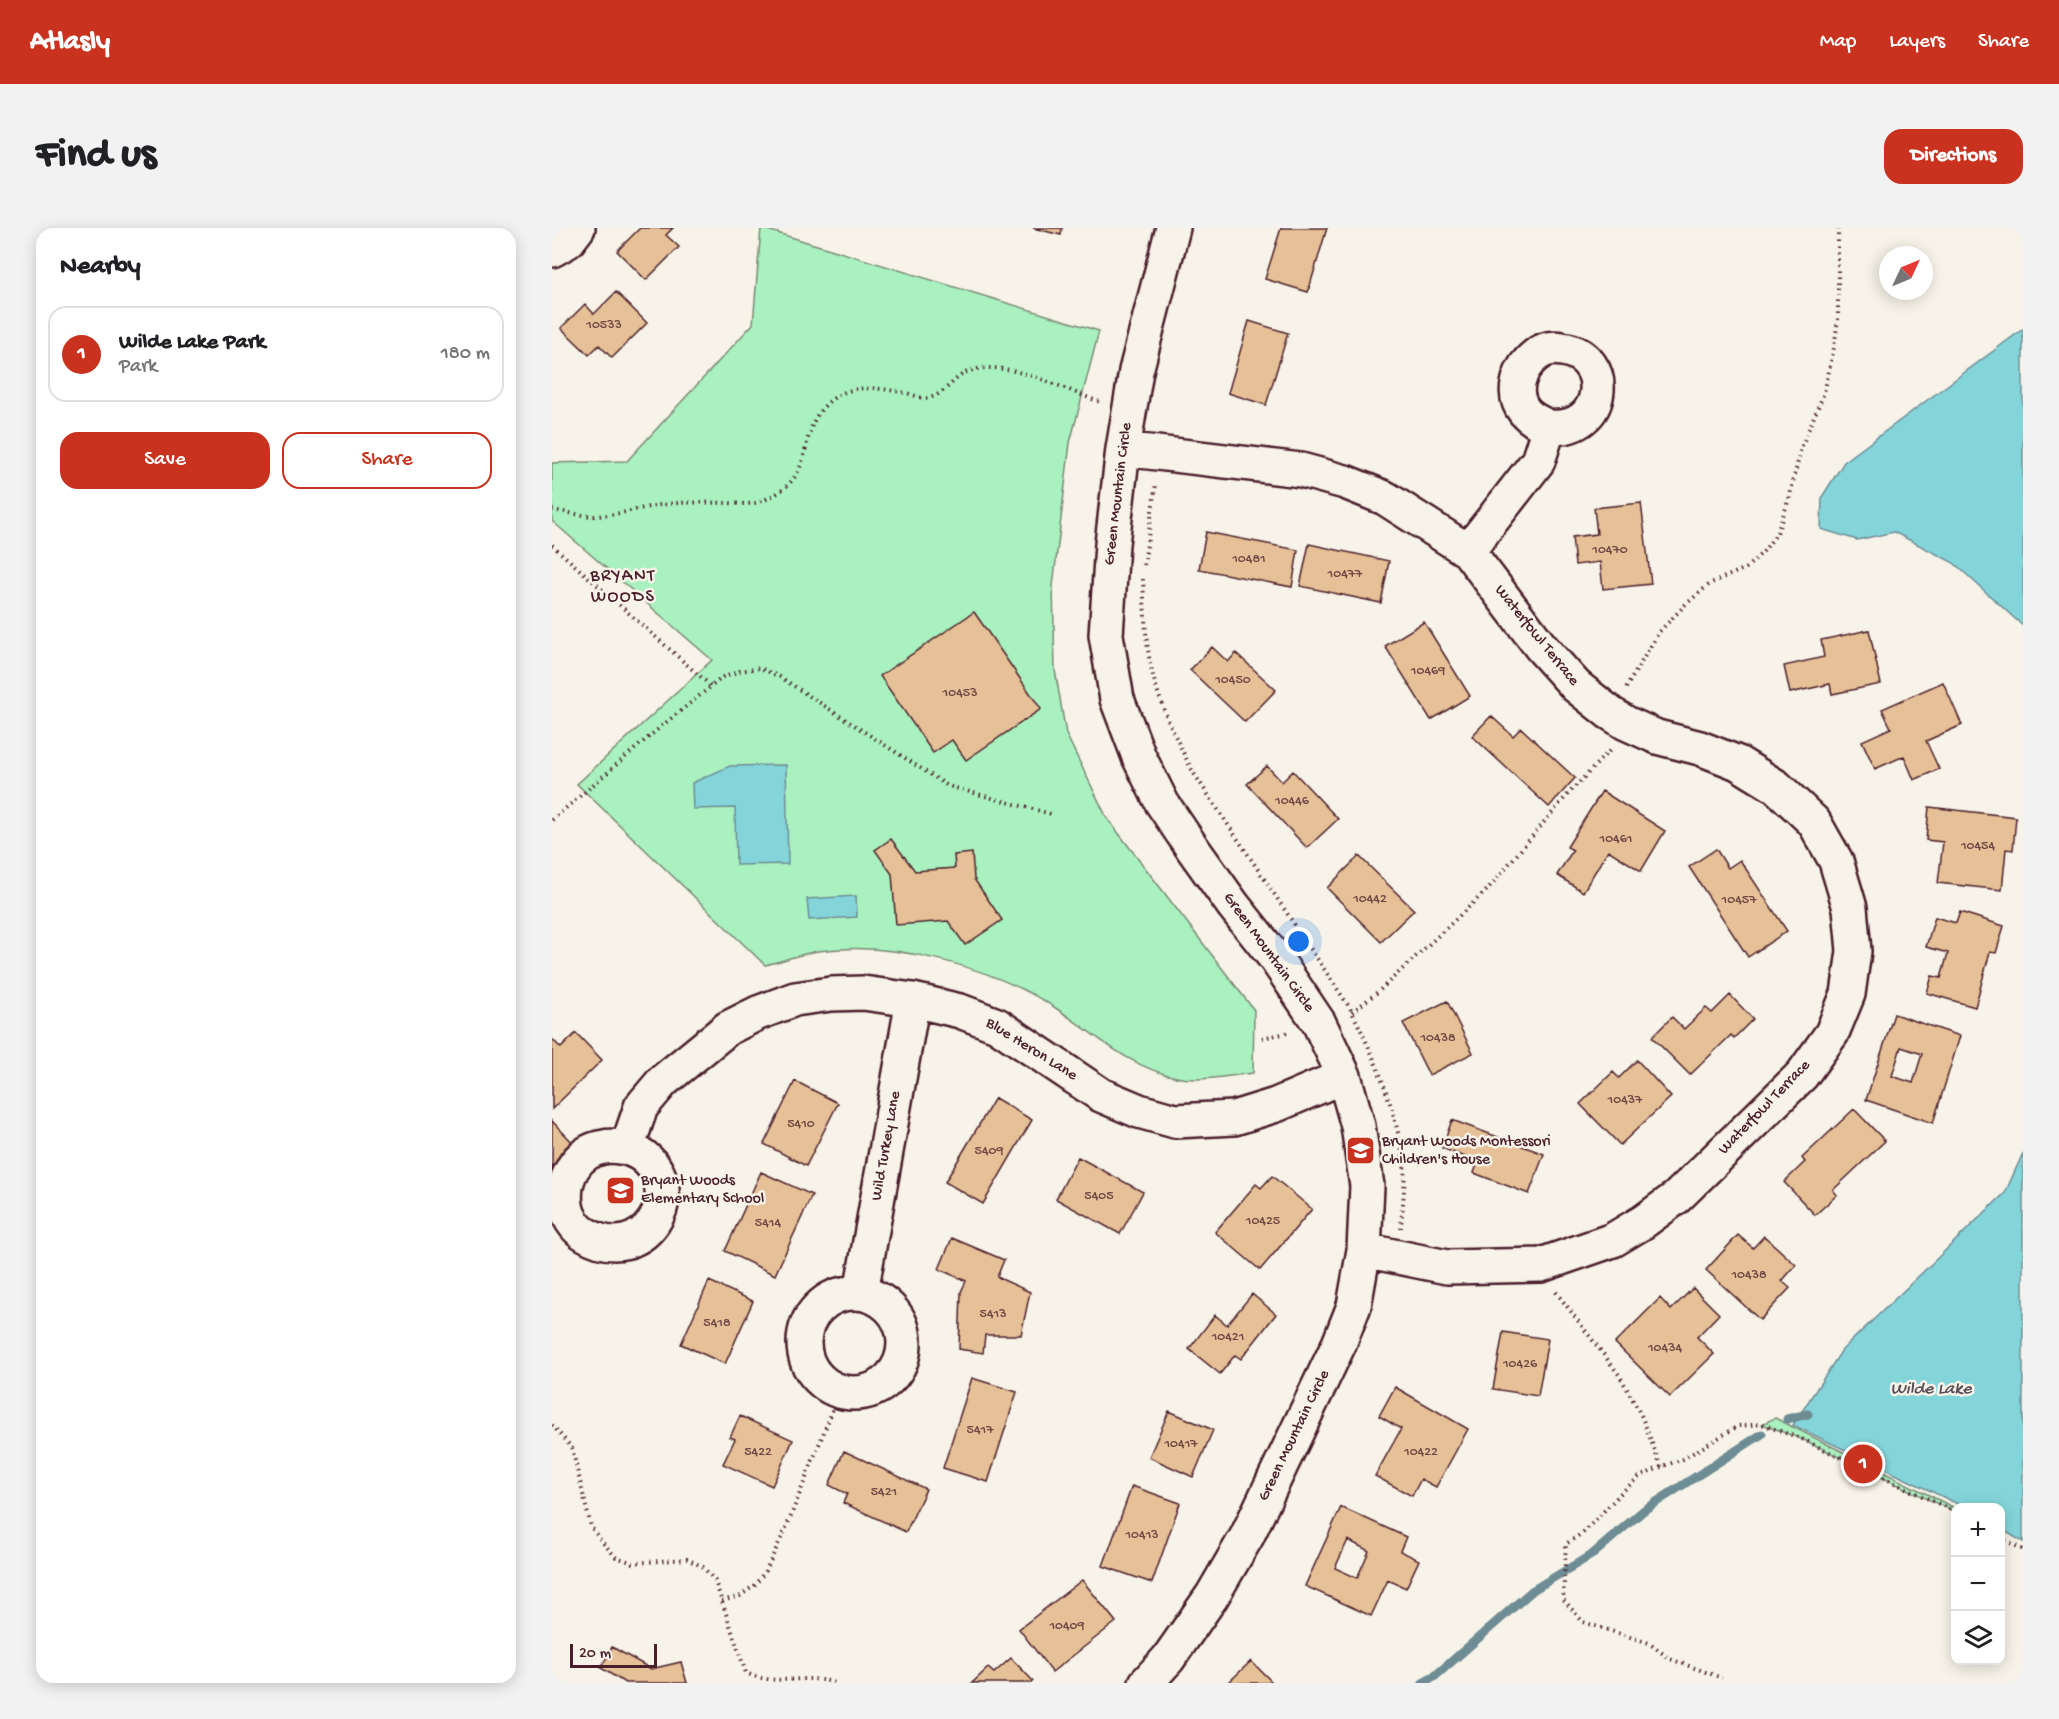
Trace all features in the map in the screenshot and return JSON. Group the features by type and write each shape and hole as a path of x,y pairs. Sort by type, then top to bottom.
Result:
{"street":[{"path":"552,250 568,241 578,228"},
{"name":"Green Mountain Circle","path":"1146,1683 1168,1659 1212,1596 1247,1536 1339,1344 1354,1306 1365,1250 1367,1186 1358,1126 1344,1076 1319,1023 1276,959 1219,886 1162,803 1138,758 1117,699 1106,635 1112,544 1123,449 1139,360 1173,228"},
{"path":"1468,551 1538,461 1549,427"},
{"name":"Waterfowl Terrace","path":"1123,449 1301,470 1345,482 1385,498 1468,551 1540,647 1576,686 1626,723 1657,737 1700,748 1738,763 1778,787 1814,822 1836,861 1850,908 1854,951 1848,994 1832,1033 1802,1075 1677,1197 1613,1240 1542,1265 1447,1267 1365,1250"},
{"name":"Blue Heron Lane","path":"627,1148 641,1107 663,1081 728,1028 758,1013 795,999 831,994 863,993 913,1000 960,1011 997,1025 1101,1095 1139,1111 1174,1121 1234,1118 1276,1105 1344,1076"},
{"name":"Wild Turkey Lane","path":"861,1292 913,1000"},
{"path":"861,1292 884,1301 900,1320 905,1342 899,1367 882,1386 861,1393 840,1391 822,1382 807,1361 804,1344 807,1323 818,1307 835,1296 861,1292"}],"path":[{"path":"1628,684 1659,632 1685,605 1711,583 1746,568 1778,533 1801,448 1824,393 1834,348 1838,319 1838,228"},
{"path":"552,510 595,516 660,505 755,503 793,482 804,459 811,427 821,410 835,396 854,388 880,388 927,398 949,387 965,373 990,367 1029,376 1129,411"},
{"path":"1156,483 1143,575 1146,629 1155,685 1177,741 1193,772 1352,1012 1366,1038 1390,1103 1404,1166 1401,1229"},
{"path":"552,545 711,686"},
{"path":"552,820 723,677 740,671 760,668 780,677 948,786 1051,814"},
{"path":"1352,1012 1378,991 1486,891 1568,794 1618,741 1626,723"},
{"path":"1262,1038 1294,1031"},
{"path":"1550,1285 1620,1376 1642,1417 1661,1467"},
{"path":"722,1601 740,1596 755,1585 766,1570 787,1526 840,1391"},
{"path":"1722,1678 1670,1659 1649,1643 1583,1622 1563,1599 1566,1544 1584,1532 1639,1478 1683,1459 1738,1426 1762,1424 1804,1440 1951,1510"},
{"path":"552,1425 572,1448 591,1527 616,1557 633,1563 687,1559 703,1567 715,1581 727,1614 737,1653 746,1673 760,1680 812,1679 838,1683"},
{"path":"2005,1539 2023,1550"}],"green space":[{"path":"761,228 1099,331 1070,443 1053,586 1055,670 1066,734 1107,818 1254,1010 1253,1073 1194,1079 1159,1072 1142,1066 1112,1048 1054,1007 1029,993 971,969 909,953 878,949 818,951 765,965 577,784 712,660 552,521 552,463 627,461 753,324"},
{"path":"1775,1418 1951,1506 1951,1510 1804,1440 1762,1424"}],"water":[{"path":"2023,329 2023,626 1954,563 1894,532 1857,540 1821,529 1822,497 1844,462"},
{"path":"786,765 788,864 736,865 735,808 693,809 692,783 730,766"},
{"path":"856,896 857,917 809,920 807,899"},
{"name":"Wilde Lake","path":"2023,1153 2023,1542 2005,1531 2005,1503 1956,1503 1793,1425 1842,1350 2005,1193"}],"building":[{"path":"640,228 673,228 666,235 679,247 646,280 617,251"},
{"path":"1033,228 1062,228 1061,235"},
{"path":"1281,228 1327,228 1308,292 1265,279"},
{"path":"616,292 647,323 612,358 599,345 589,355 561,328 585,304 594,314"},
{"path":"1249,321 1288,333 1266,405 1228,393"},
{"path":"1641,503 1651,584 1603,589 1600,562 1575,565 1572,537 1597,534 1594,508"},
{"path":"1206,532 1298,550 1292,587 1199,569"},
{"path":"1309,544 1389,561 1381,603 1300,586"},
{"path":"974,612 1041,709 966,760 952,740 933,753 880,676"},
{"path":"1424,622 1470,696 1431,720 1385,646"},
{"path":"1869,630 1881,684 1832,694 1830,684 1790,693 1784,666 1824,657 1821,640"},
{"path":"1212,647 1228,662 1236,653 1276,690 1245,722 1190,670"},
{"path":"1943,682 1962,725 1926,741 1939,769 1914,780 1904,756 1875,769 1862,741 1891,728 1882,709"},
{"path":"1491,716 1513,736 1521,728 1575,778 1549,807 1472,736"},
{"path":"1267,766 1282,782 1293,771 1338,819 1307,848 1247,784"},
{"path":"1602,791 1665,831 1641,871 1608,850 1583,892 1557,875 1573,850 1567,847"},
{"path":"1929,807 2016,817 2013,850 2006,849 2002,890 1938,883 1943,842 1926,840"},
{"path":"891,839 915,871 955,868 954,855 972,853 974,879 1002,920 965,945 948,921 896,925 892,874 875,850"},
{"path":"1716,849 1728,868 1740,860 1787,931 1748,957 1689,867"},
{"path":"1359,856 1414,910 1381,942 1327,888"},
{"path":"1960,912 2004,926 1996,953 1990,952 1975,1007 1927,993 1932,976 1941,978 1948,953 1926,947 1935,917 1956,923"},
{"path":"1730,995 1753,1019 1734,1038 1731,1035 1690,1075 1652,1037 1672,1017 1684,1029 1706,1008 1712,1013"},
{"path":"1447,1001 1473,1053 1429,1075 1403,1023"},
{"path":"1894,1014 1960,1036 1933,1123 1866,1100","holes":["1901,1047 1922,1054 1913,1083 1892,1076"]},
{"path":"576,1033 602,1060 552,1109 552,1039 561,1048"},
{"path":"1637,1060 1671,1097 1620,1145 1580,1104 1613,1072 1619,1078"},
{"path":"795,1081 838,1103 806,1166 764,1144"},
{"path":"995,1098 1032,1120 983,1204 945,1182"},
{"path":"1854,1109 1885,1141 1833,1190 1837,1195 1815,1215 1784,1182 1805,1162 1802,1158"},
{"path":"1452,1120 1544,1154 1529,1194 1474,1173 1478,1162 1442,1148"},
{"path":"552,1121 575,1145 552,1167"},
{"path":"1078,1157 1143,1192 1120,1234 1056,1199"},
{"path":"761,1172 812,1195 775,1275 725,1251"},
{"path":"1272,1176 1312,1209 1260,1270 1215,1232 1256,1184 1261,1188"},
{"path":"1738,1235 1753,1248 1764,1236 1796,1265 1782,1281 1790,1288 1760,1320 1706,1270"},
{"path":"952,1238 1004,1260 997,1277 1030,1292 1021,1335 985,1335 983,1353 959,1349 961,1292 966,1281 939,1269"},
{"path":"709,1281 753,1301 725,1364 681,1344"},
{"path":"1693,1288 1719,1314 1697,1337 1714,1354 1670,1397 1615,1343 1660,1298 1671,1310"},
{"path":"1252,1294 1276,1314 1241,1359 1235,1355 1220,1374 1189,1349 1215,1315 1227,1325"},
{"path":"1503,1332 1548,1339 1538,1396 1493,1389"},
{"path":"972,1378 1017,1392 988,1482 943,1468"},
{"path":"1395,1387 1468,1429 1436,1487 1421,1479 1412,1496 1375,1476 1401,1429 1379,1416"},
{"path":"1169,1411 1213,1430 1193,1477 1149,1457"},
{"path":"740,1416 793,1440 772,1486 723,1464 735,1439 730,1437"},
{"path":"844,1451 926,1489 906,1532 843,1503 847,1494 829,1485"},
{"path":"1132,1486 1180,1503 1152,1583 1103,1566"},
{"path":"1341,1507 1406,1537 1400,1551 1419,1560 1406,1588 1388,1580 1371,1616 1305,1586","holes":["1348,1540 1369,1551 1357,1578 1335,1568"]},
{"path":"1082,1580 1116,1622 1052,1672 1019,1629"},
{"path":"612,1647 651,1669 681,1662 687,1683 625,1683 601,1668"},
{"path":"1011,1658 1033,1681 1031,1683 972,1683 988,1668 994,1673"},
{"path":"1251,1661 1273,1683 1228,1683"}],"waterway":[{"path":"1787,1419 1808,1414"},
{"path":"1423,1683 1434,1677 1533,1590 1593,1554 1644,1510 1762,1434"}],"place":[{"name":"Bryant Woods Montessori Children's House","path":"1361,1151"},
{"name":"Bryant Woods Elementary School","path":"620,1190"},
{"name":"Wilde Lake Park","path":"1863,1464"}],"district":[{"name":"BRYANT WOODS","path":"623,586"}]}
